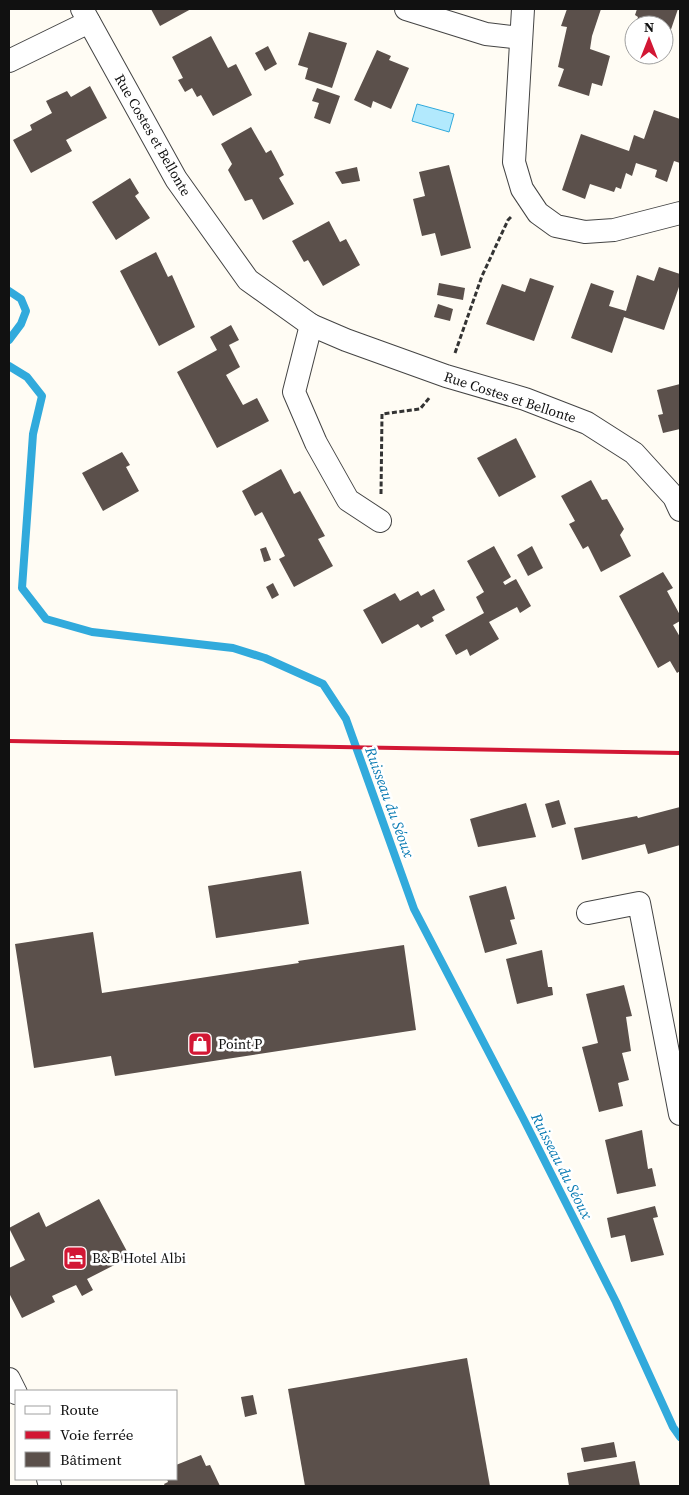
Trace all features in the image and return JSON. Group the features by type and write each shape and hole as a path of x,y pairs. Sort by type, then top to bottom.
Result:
{"street":[{"path":"406,9 486,34 521,38"},
{"path":"523,9 514,162 522,189 538,213 556,226 585,232 614,230 680,213"},
{"name":"Rue Costes et Bellonte","path":"9,61 85,15 176,179 248,280 311,325 346,340 446,376 525,399 587,423 634,453 674,498 680,510"},
{"path":"311,325 294,392 316,443 348,500 380,521"},
{"path":"588,912 639,902 680,1114"},
{"path":"9,1379 15,1391"}],"path":[{"path":"380,521 382,414 420,409 446,376 482,276 508,220 528,200"}],"water":[{"path":"417,104 454,114 449,132 412,121"}],"building":[{"path":"151,9 191,9 160,26"},
{"path":"567,9 601,9 592,36 590,49 610,56 602,86 592,83 589,96 558,86 564,69 558,67 567,27 561,26"},
{"path":"637,9 678,9 674,21 674,15 635,15"},
{"path":"309,32 347,43 332,88 305,79 308,68 298,65"},
{"path":"211,36 228,68 236,64 252,95 213,116 201,95 197,97 192,88 185,92 178,80 183,78 172,57"},
{"path":"268,46 277,64 265,71 255,53"},
{"path":"377,50 391,56 389,60 409,68 391,109 373,101 371,108 354,100"},
{"path":"90,86 107,118 66,140 72,151 31,173 13,140 32,130 30,125 52,113 46,101 67,91 71,97"},
{"path":"317,88 340,96 330,124 314,118 319,103 312,101"},
{"path":"654,110 680,119 680,163 674,161 667,182 655,177 657,170 636,163 632,176 626,173 621,189 616,187 614,192 590,184 585,199 562,190 581,134 629,151 634,135 644,139"},
{"path":"251,127 266,153 271,150 284,175 279,178 294,204 263,220 252,199 245,201 228,170 232,164 221,144"},
{"path":"449,165 471,248 441,256 435,233 422,236 413,199 425,196 419,172"},
{"path":"357,167 360,181 342,184 335,172"},
{"path":"130,178 139,193 135,196 150,218 116,240 92,202"},
{"path":"329,221 340,242 346,239 360,265 323,286 308,260 304,262 292,241"},
{"path":"156,252 168,277 172,275 195,327 159,346 120,271"},
{"path":"659,267 680,274 680,284 664,330 624,317 612,353 571,338 591,283 614,291 609,306 626,311 637,275 654,281"},
{"path":"530,278 554,286 534,341 486,324 502,284 525,292"},
{"path":"439,283 465,288 463,300 437,295"},
{"path":"438,304 453,309 450,321 434,317"},
{"path":"231,325 239,340 229,345 240,367 226,375 243,405 257,398 269,421 217,448 177,372 217,350 210,337"},
{"path":"680,384 680,429 663,433 658,415 663,414 657,390"},
{"path":"516,438 536,477 499,497 477,458"},
{"path":"122,452 130,465 126,467 139,491 103,511 82,473"},
{"path":"281,469 294,494 300,491 325,536 318,539 333,566 294,587 279,559 285,556 262,512 255,516 242,491"},
{"path":"591,480 602,500 607,499 624,529 620,535 631,556 601,572 588,546 583,549 569,524 575,521 561,496"},
{"path":"494,546 511,577 503,582 505,585 516,579 531,606 520,613 517,607 489,622 499,639 470,656 467,649 456,655 445,635 484,613 476,597 484,592 467,561"},
{"path":"532,546 543,568 528,576 517,555"},
{"path":"266,547 271,560 264,562 260,549"},
{"path":"663,572 673,588 667,591 680,615 680,621 673,625 680,637 680,671 677,673 670,661 658,668 619,596"},
{"path":"273,583 279,595 272,599 266,587"},
{"path":"434,589 445,610 432,617 434,621 421,628 418,624 382,644 363,610 395,593 400,601 418,591 421,596"},
{"path":"559,800 566,824 552,828 545,804"},
{"path":"526,803 536,837 478,847 470,819"},
{"path":"680,807 680,845 648,854 645,844 582,860 574,828 637,816 638,818"},
{"path":"301,871 309,924 216,938 208,886"},
{"path":"506,886 515,919 510,920 517,944 485,953 469,896"},
{"path":"93,932 102,993 404,945 416,1030 115,1076 111,1056 34,1068 15,944"},
{"path":"542,950 548,987 552,987 553,995 517,1004 506,959"},
{"path":"624,985 632,1016 626,1017 631,1051 622,1053 629,1080 618,1083 623,1106 599,1112 582,1047 598,1043 586,994"},
{"path":"642,1130 648,1169 652,1168 656,1186 617,1194 605,1140"},
{"name":"B&B Hotel Albi","path":"99,1199 130,1257 87,1279 93,1290 82,1296 76,1285 52,1296 55,1302 22,1318 9,1293 9,1268 25,1260 9,1228 39,1212 46,1227"},
{"path":"655,1206 658,1217 653,1218 664,1255 631,1262 625,1235 611,1238 607,1218"},
{"path":"467,1358 490,1486 305,1486 288,1389"},
{"path":"253,1395 257,1414 245,1417 241,1397"},
{"path":"614,1442 617,1457 584,1462 581,1448"},
{"path":"201,1455 206,1466 210,1465 220,1486 165,1486 164,1484 168,1482 167,1480 178,1480 178,1464"},
{"path":"635,1461 640,1486 569,1486 567,1473"}],"waterway":[{"name":"Ruisseau du Séoux","path":"9,291 21,299 26,311 21,324 9,340"},
{"name":"Ruisseau du Séoux","path":"9,366 27,377 42,396 33,434 22,588 46,619 92,632 233,648 265,658 323,684 346,719 414,909 616,1302 673,1427 680,1437"}],"railway":[{"path":"9,741 680,753"}],"place":[{"name":"Point P","path":"200,1044"},
{"name":"B&B Hotel Albi","path":"75,1258"}]}
